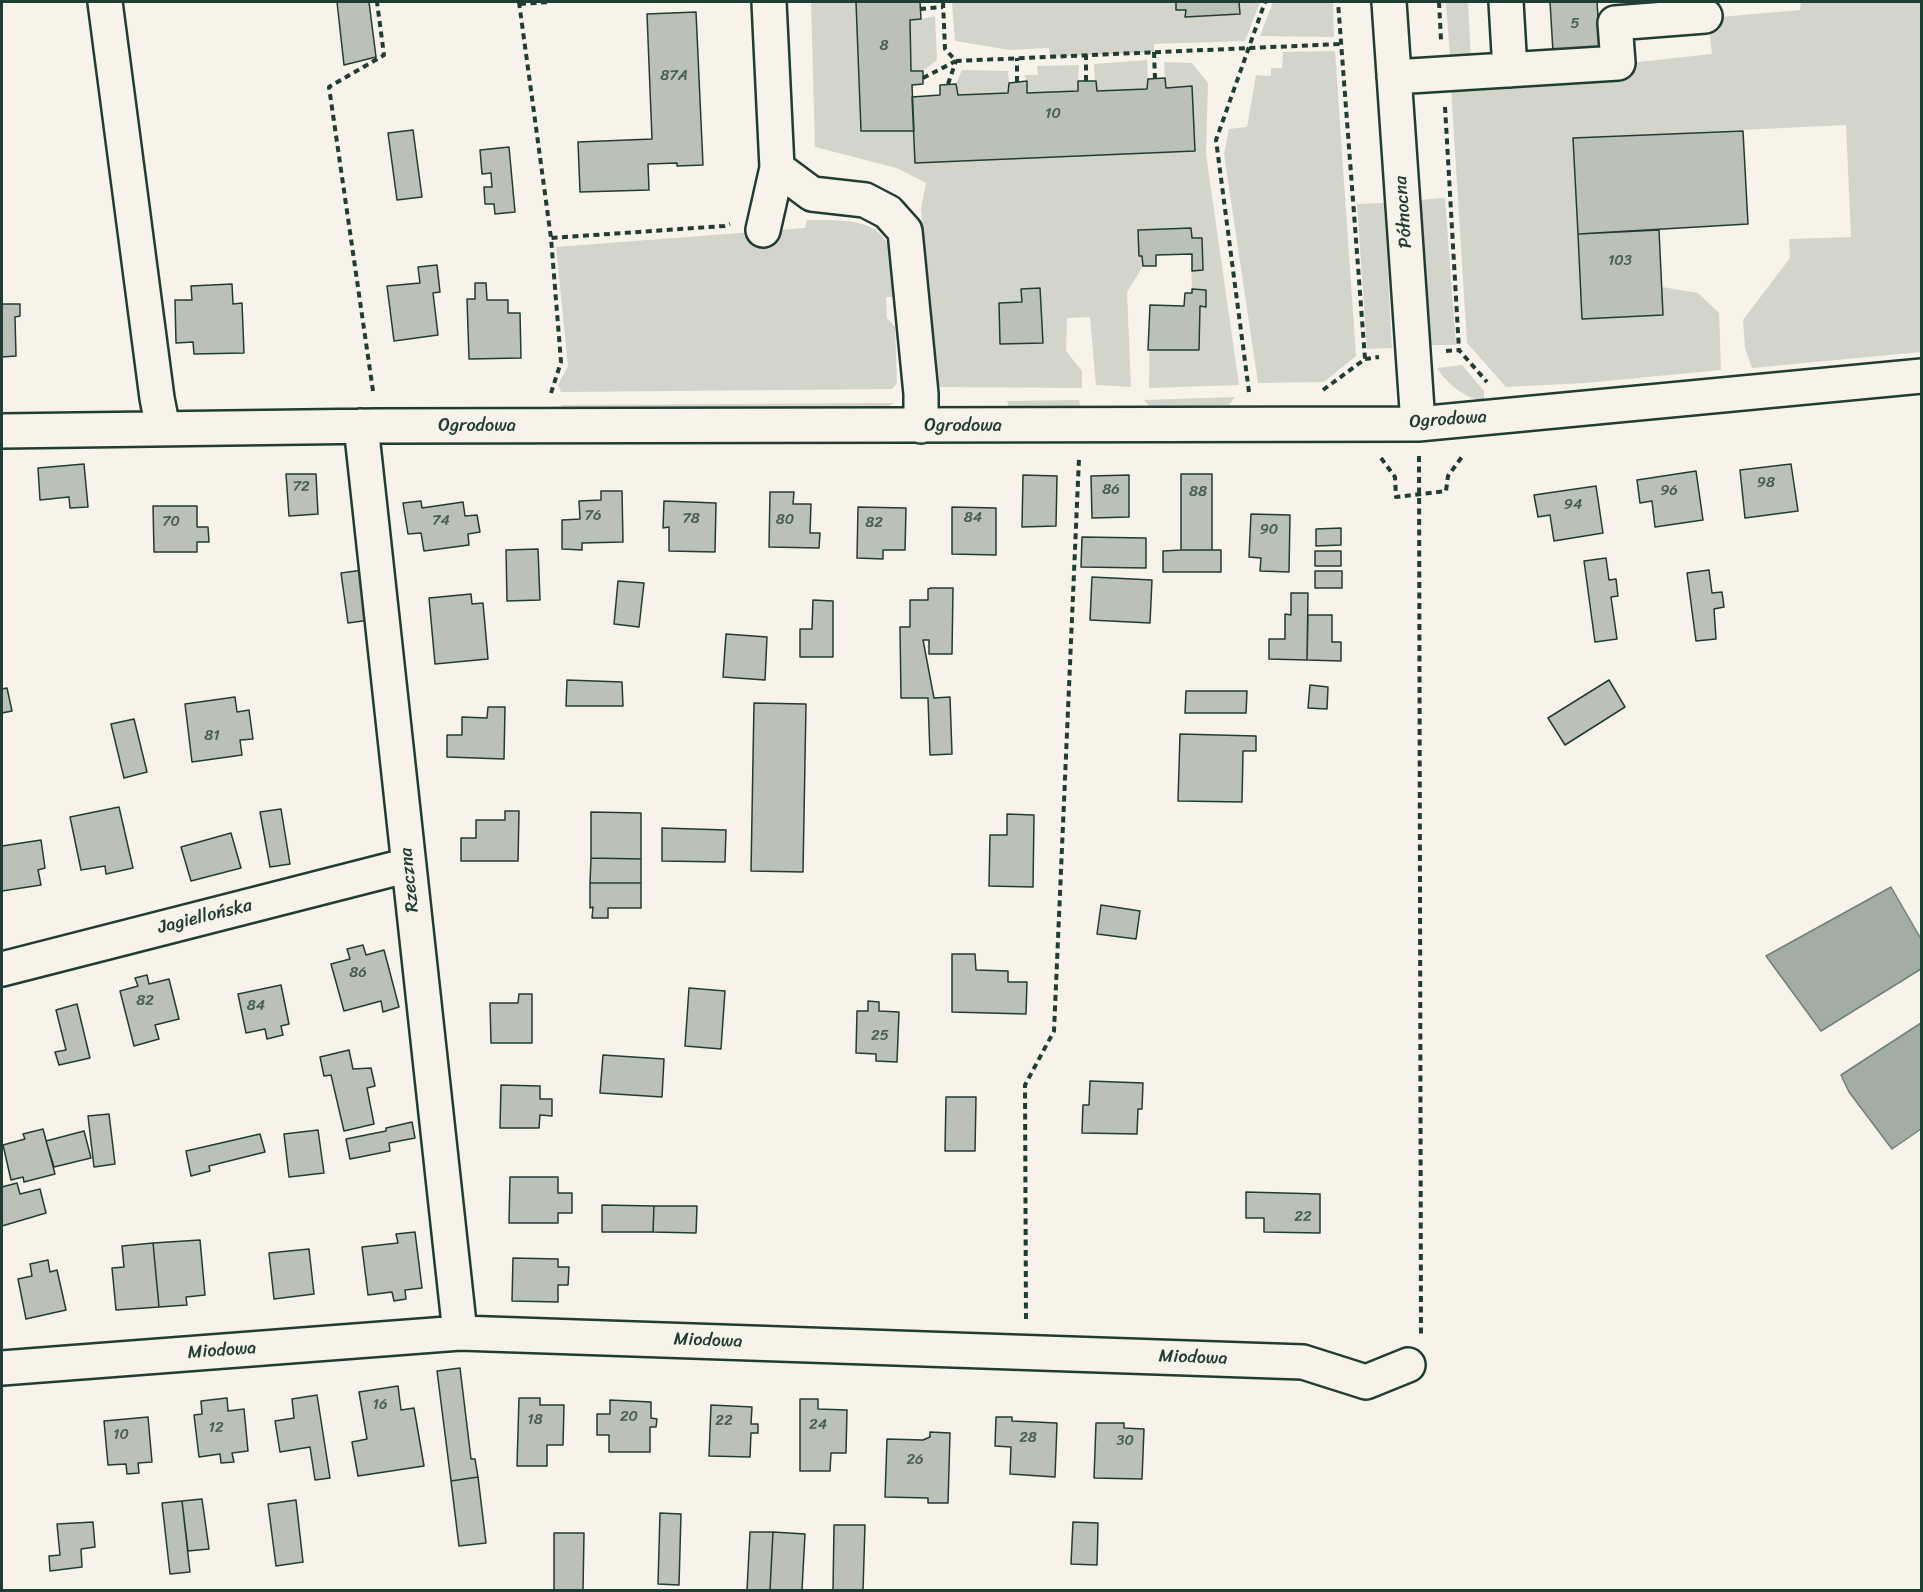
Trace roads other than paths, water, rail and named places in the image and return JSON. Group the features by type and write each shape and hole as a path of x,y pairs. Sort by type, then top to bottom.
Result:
{"street":[{"path":"105,2 163,429"},
{"path":"764,224 777,168 770,2"},
{"name":"Północna","path":"1389,2 1418,424"},
{"path":"1506,2 1510,70"},
{"path":"1394,77 1618,63 1615,23 1705,16"},
{"path":"777,168 812,194 865,200 888,212 905,231 900,309 921,394 921,426"},
{"name":"Ogrodowa","path":"2,431 369,426 1418,424 1922,376"},
{"name":"Rzeczna","path":"369,426 409,865 460,1333"},
{"name":"Jagiellońska","path":"2,969 409,865"},
{"name":"Miodowa","path":"2,1368 460,1333 1303,1362 1366,1382 1408,1365"}]}
